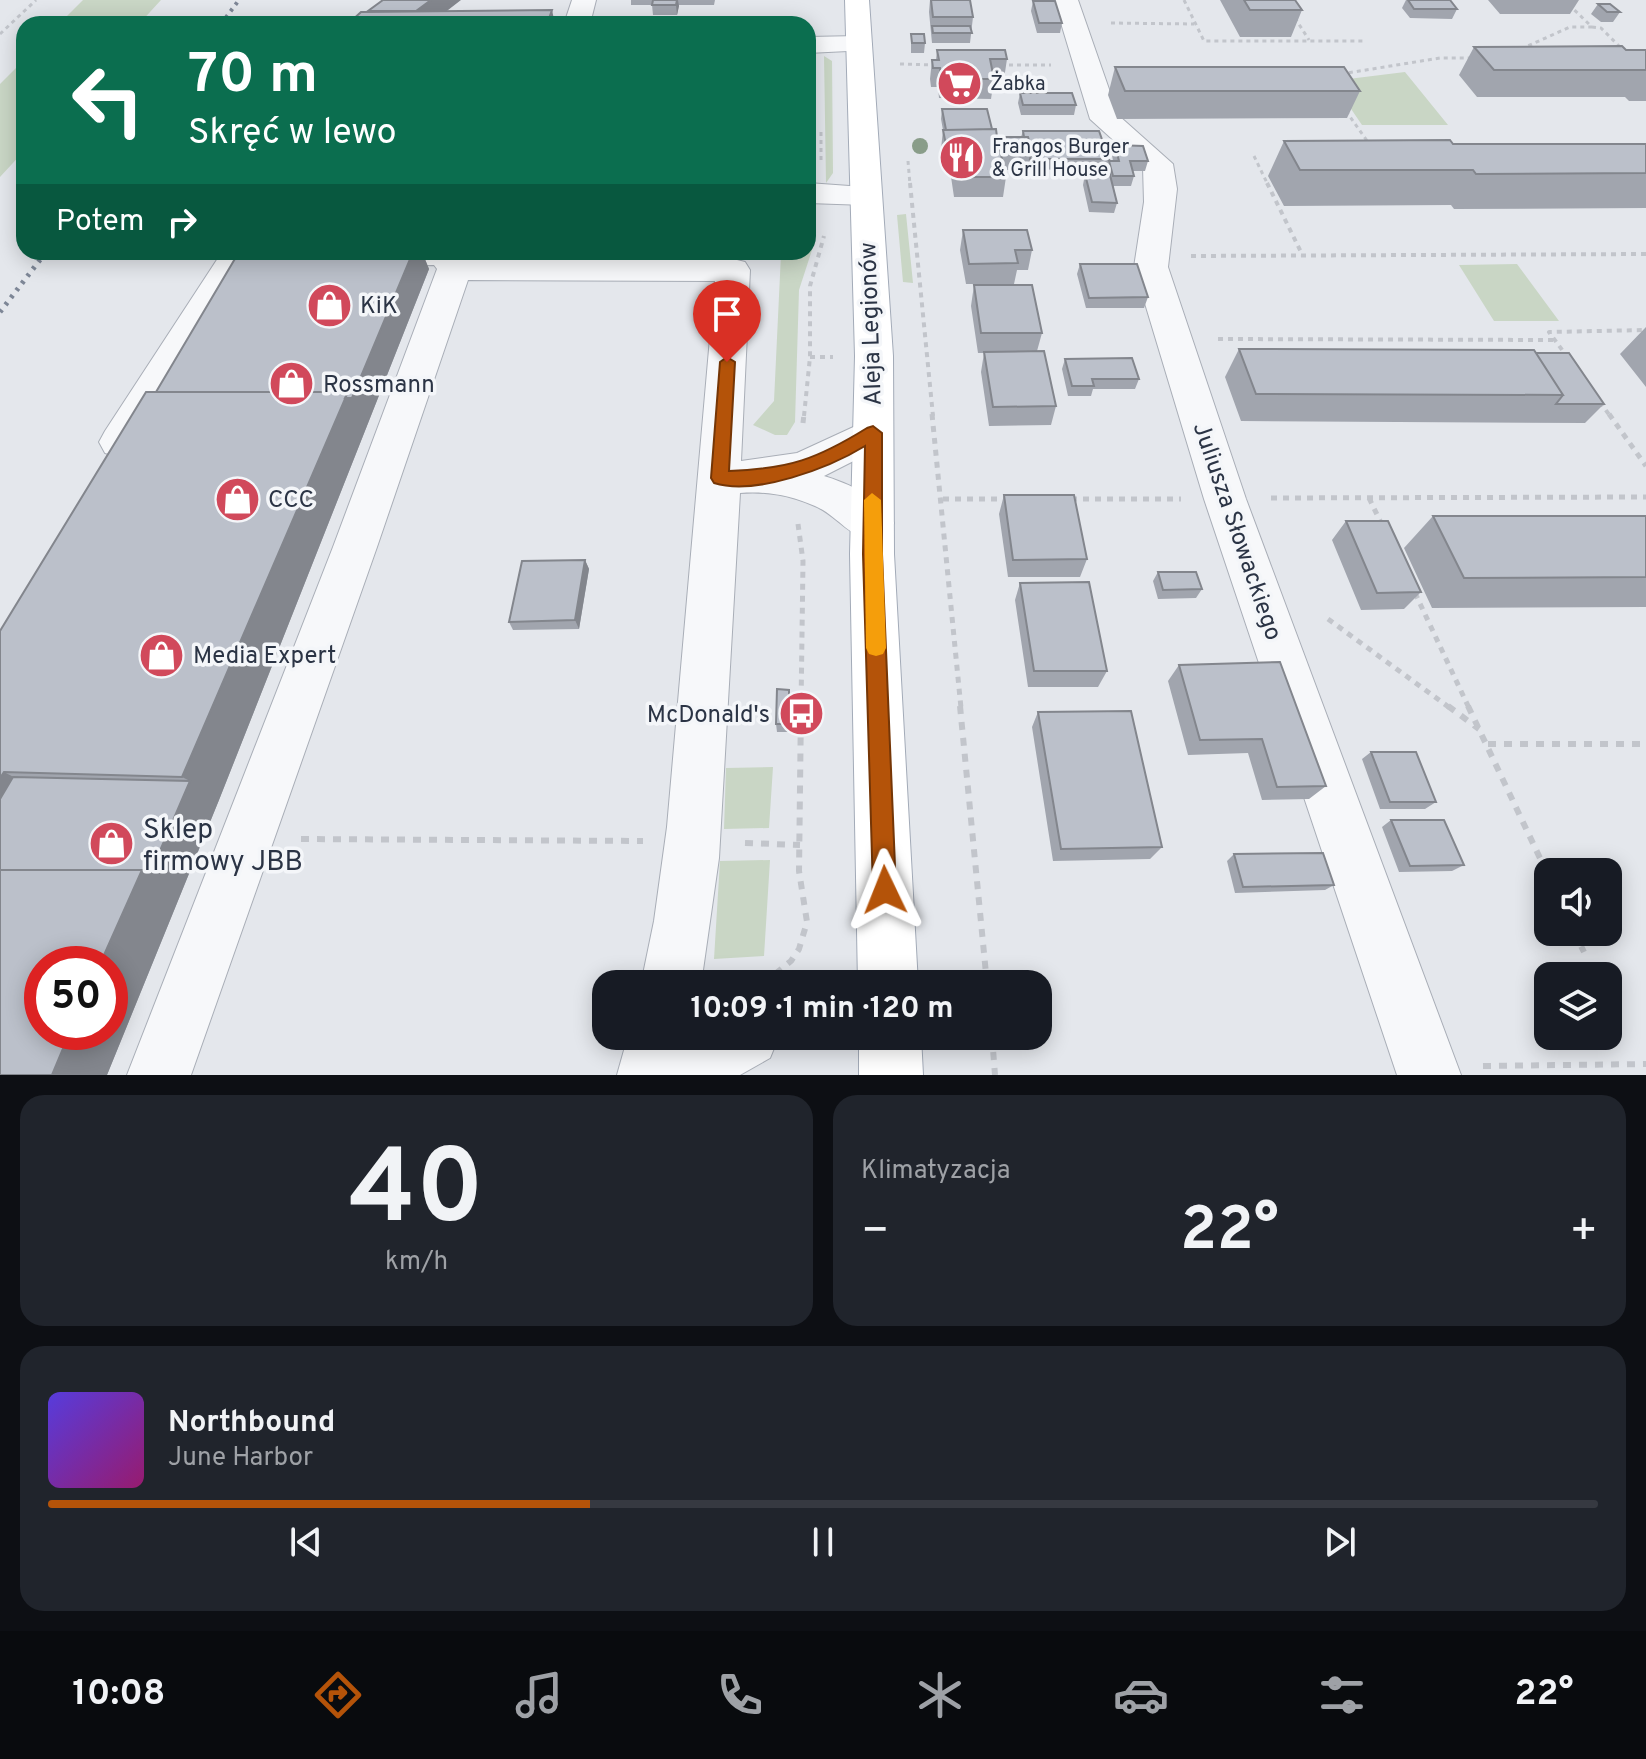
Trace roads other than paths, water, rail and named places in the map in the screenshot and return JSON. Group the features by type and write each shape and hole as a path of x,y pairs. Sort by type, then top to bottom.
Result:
{"main road":[{"name":"Aleja Legionów","path":"857,0 874,356 872,523 888,970"},
{"path":"890,1050 891,1075"}],"street":[{"name":"Juliusza Słowackiego","path":"1070,12 1105,119 1158,164 1161,174 1158,221 1151,267 1225,499 1428,1071"},
{"path":"816,45 859,44"},
{"path":"816,193 866,195"},
{"path":"101,470 234,260"},
{"path":"449,260 454,269"},
{"path":"454,269 539,260 733,270 692,841 685,923 674,970"},
{"path":"159,1075 454,269"},
{"path":"720,478 773,476 831,459 873,433"},
{"path":"773,476 832,495 872,523"},
{"path":"649,1075 655,1050"},
{"path":"679,1075 723,1050"}],"railway":[{"path":"227,16 239,0"},
{"path":"0,312 40,260"}],"place":[{"name":"Żabka","path":"959,83"},
{"name":"Frangos Burger & Grill House","path":"961,158"},
{"name":"KiK","path":"329,305"},
{"name":"Rossmann","path":"292,384"},
{"name":"CCC","path":"237,499"},
{"name":"Media Expert","path":"162,655"},
{"name":"McDonald's","path":"801,714"},
{"name":"Sklep firmowy JBB","path":"112,844"}]}
